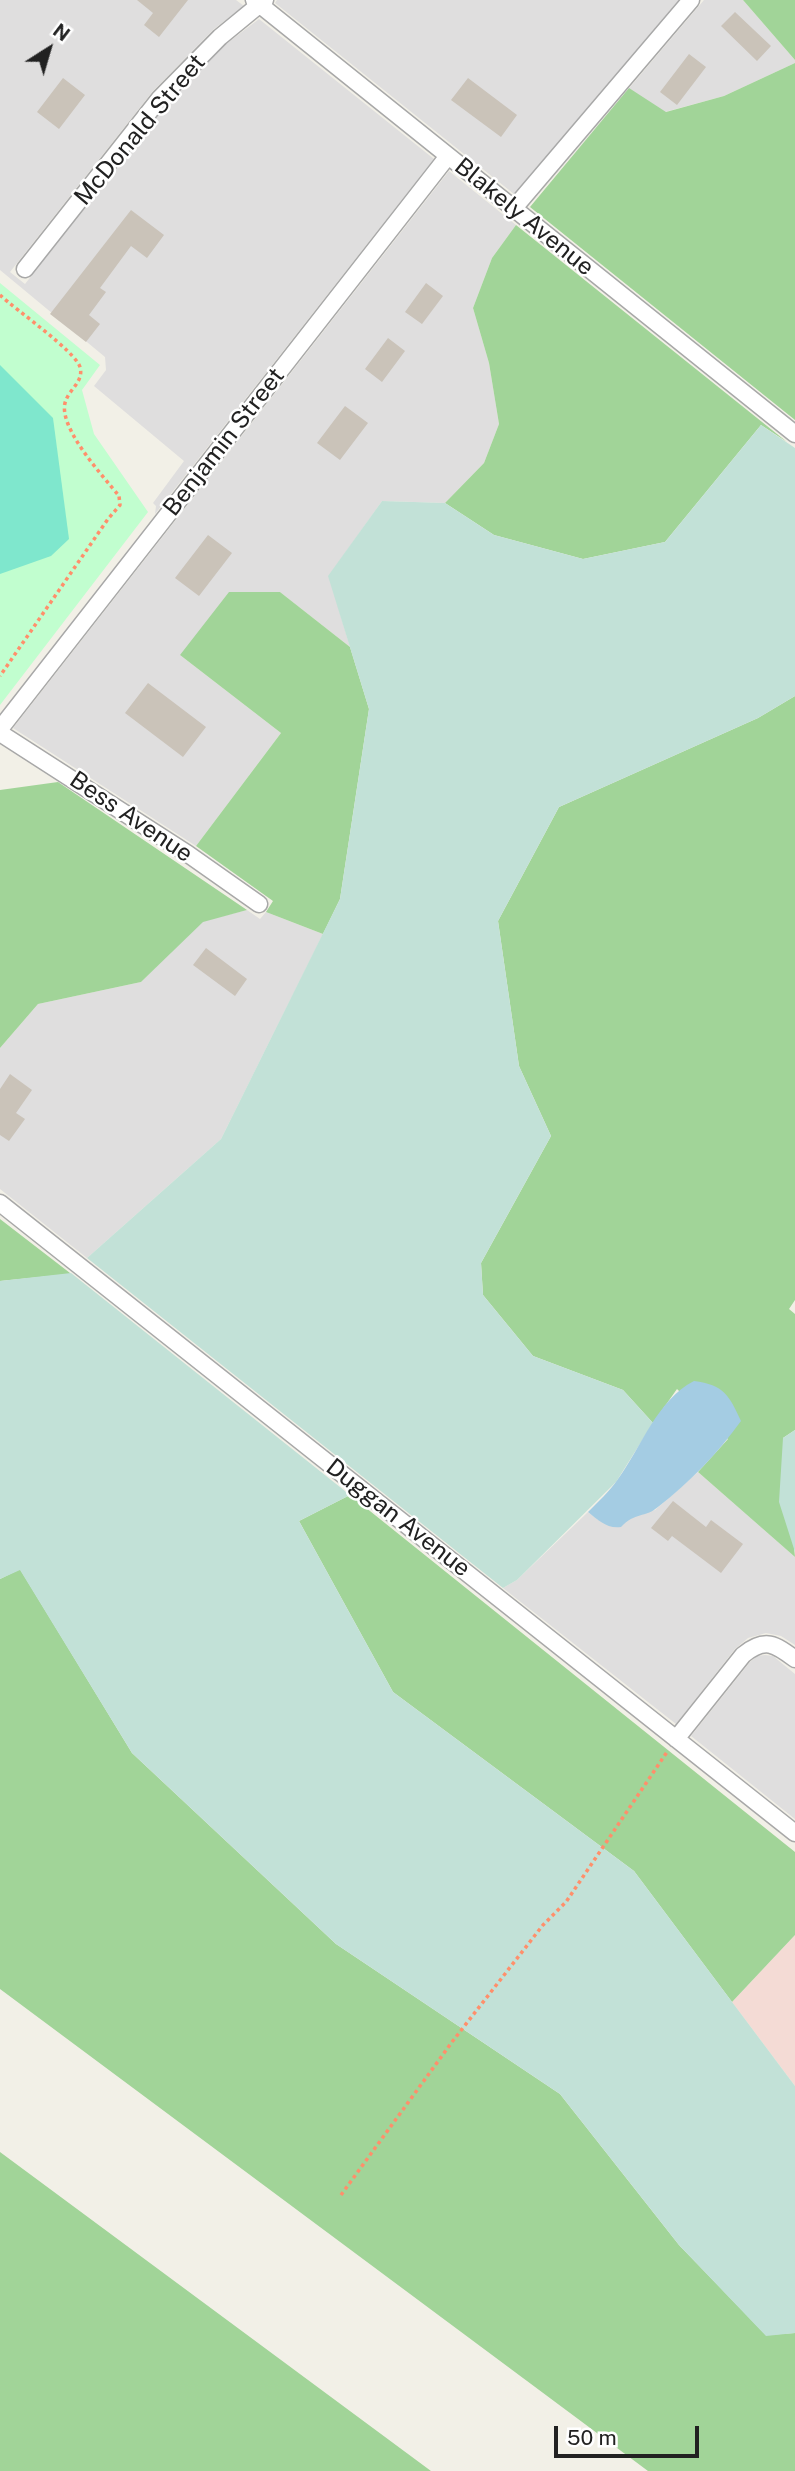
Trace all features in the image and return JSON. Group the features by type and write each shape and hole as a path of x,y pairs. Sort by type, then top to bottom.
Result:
{"street":[{"path":"514,208 691,0"},
{"name":"Blakely Avenue","path":"260,2 795,434"},
{"name":"McDonald Street","path":"24,269 160,98 220,37 260,2"},
{"name":"Benjamin Street","path":"0,731 449,156"},
{"name":"Bess Avenue","path":"0,731 188,854 259,904"},
{"name":"Duggan Avenue","path":"0,1203 795,1833"},
{"path":"676,1739 743,1655 754,1646 778,1646 795,1659"}],"path":[{"path":"0,295 64,347 80,366 80,379 65,401 63,414 79,445 119,496 120,505 0,676"},
{"path":"341,2195 542,1925 566,1902 676,1739"}],"shaded area":[{"path":"0,0 236,0 244,6 214,29 153,91 10,272 25,284 167,104 226,44 259,19 434,159 155,514 156,506 153,503 184,461 94,386 106,370 105,357 0,270"},
{"path":"277,0 679,0 514,194 275,3"},
{"path":"704,0 743,0 795,63 724,96 665,112 629,89 529,206"},
{"path":"449,171 516,225 492,258 473,308 489,363 499,424 484,463 445,503 382,501 329,576 350,647 280,592 180,655 281,733 196,846 13,728"},
{"path":"761,425 795,448 795,696 758,718 559,807 498,921 519,1066 551,1136 481,1263 483,1295 533,1356 623,1390 653,1423 616,1482 517,1580 503,1588 87,1258 221,1139 340,899 369,709 328,576 382,501 445,503 494,535 583,559 665,542"},
{"path":"247,910 260,919 266,912 323,934 221,1139 87,1258 0,1189 0,1048 38,1004 141,982 203,921"},
{"path":"71,1273 350,1495 299,1521 393,1692 634,1871 795,2086 795,2333 766,2336 679,2245 560,2094 336,1944 132,1753 20,1570 0,1579 0,1281"},
{"path":"694,1381 712,1385 724,1393 741,1421 703,1467 653,1510 631,1519 621,1527 611,1527 599,1521 588,1512 615,1483 660,1412 681,1389"},
{"path":"795,1430 795,1552 779,1502 783,1438"},
{"path":"698,1472 795,1557 795,1645 781,1636 766,1633 748,1638 735,1649 676,1724 503,1588 517,1580 588,1512 598,1520 630,1517 655,1510"},
{"path":"757,1656 773,1656 795,1674 795,1819 691,1736 750,1662"},
{"path":"795,1935 795,2086 732,2002"}],"green space":[{"path":"743,0 795,0 795,60"},
{"path":"795,63 795,420 530,207 629,88 666,112 724,96"},
{"path":"516,225 787,442 761,425 665,542 583,559 494,535 445,503 484,463 499,424 489,363 473,308 492,258"},
{"path":"0,283 100,365 82,390 94,434 148,512 0,705"},
{"path":"0,365 53,418 69,539 51,556 0,574"},
{"path":"229,592 280,592 350,647 369,709 340,899 323,934 266,912 273,901 196,846 281,733 180,655"},
{"path":"795,696 795,1300 789,1309 795,1314 795,1430 783,1438 795,1557 698,1472 728,1439 677,1389 653,1423 623,1390 533,1356 483,1295 481,1263 551,1136 519,1066 498,921 559,807 758,718"},
{"path":"58,782 247,910 203,922 141,982 38,1004 0,1048 0,790"},
{"path":"0,1219 70,1273 70,1274 0,1281"},
{"path":"350,1495 795,1852 795,1935 732,2002 634,1871 393,1692 299,1521"},
{"path":"20,1569 132,1753 336,1944 560,2094 679,2245 766,2335 795,2333 795,2471 648,2471 0,1989 0,1579"},
{"path":"0,2152 431,2471 0,2471"}],"building":[{"path":"137,0 188,0 159,37 144,25 153,13"},
{"path":"735,12 771,46 757,61 721,26"},
{"path":"689,54 706,67 677,105 660,92"},
{"path":"63,78 85,95 59,129 37,112"},
{"path":"468,78 517,115 501,137 451,100"},
{"path":"131,210 164,235 147,258 131,246 100,288 106,292 89,315 100,324 86,342 50,314"},
{"path":"426,283 443,296 422,324 405,312"},
{"path":"388,338 405,351 382,382 365,369"},
{"path":"345,406 368,423 340,460 317,443"},
{"path":"208,535 232,553 199,596 175,578"},
{"path":"148,683 206,727 183,757 125,713"},
{"path":"206,948 247,979 235,996 193,965"},
{"path":"10,1074 32,1090 16,1113 25,1119 9,1141 0,1135 0,1089"},
{"path":"673,1501 706,1527 711,1520 743,1544 721,1573 672,1536 668,1541 651,1528"}]}
